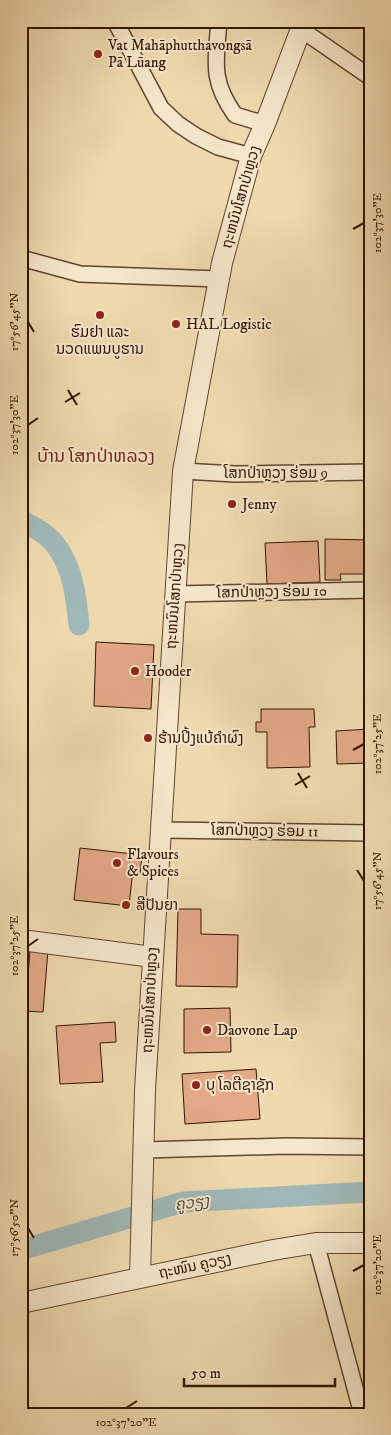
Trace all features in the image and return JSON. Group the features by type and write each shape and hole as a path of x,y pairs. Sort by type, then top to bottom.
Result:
{"street":[{"path":"115,21 161,108 178,124 196,136 218,147 251,156"},
{"path":"219,21 216,68 220,91 234,115 265,124"},
{"path":"303,26 370,76"},
{"name":"ຖະຫນົນໂສກປ່າຫຼວງ","path":"140,1268 144,1090 183,471 219,279 251,156 303,26"},
{"path":"21,258 80,274 219,279"},
{"name":"ໂສກປ່າຫຼວງ ຮ່ອມ 9","path":"183,471 234,474 370,472"},
{"name":"ໂສກປ່າຫຼວງ ຮ່ອມ 10","path":"174,594 370,590"},
{"name":"ໂສກປ່າຫຼວງ ຮ່ອມ 11","path":"161,830 370,833"},
{"path":"21,940 152,957"},
{"path":"144,1150 286,1146 370,1147"},
{"path":"316,1243 362,1414"},
{"name":"ຖະໜົນ ຄູວຽງ","path":"21,1303 140,1268 316,1243 370,1243"}],"building":[{"path":"325,539 370,540 370,574 340,574 341,580 325,580"},
{"path":"318,541 320,582 267,584 265,543"},
{"path":"96,642 154,645 151,709 94,706"},
{"path":"261,709 314,709 315,727 309,727 310,767 267,768 267,732 256,732 256,722 261,722"},
{"path":"370,729 370,763 337,764 336,731"},
{"path":"80,848 142,855 140,874 132,878 129,906 74,900"},
{"path":"178,909 201,909 201,934 238,935 237,987 176,986"},
{"path":"30,949 48,950 43,1012 21,1011 21,977 28,977"},
{"name":"Daovone Lap","path":"230,1008 231,1052 184,1053 184,1009"},
{"path":"115,1022 116,1042 100,1043 103,1082 60,1084 56,1026"},
{"path":"256,1069 260,1119 185,1124 182,1074"}],"waterway":[{"path":"21,520 47,536 54,543 65,561 72,582 79,625"},
{"name":"ຄູວຽງ","path":"21,1250 183,1202 370,1192"}],"place":[{"name":"Vat Mahāphutthavongsā Pā Lūang","path":"98,54"},
{"name":"ຮົມຢາ ແລະ ນວດແພນບູຮານ","path":"100,315"},
{"name":"HAL Logistic","path":"176,324"},
{"name":"Jenny","path":"232,504"},
{"name":"Hooder","path":"135,671"},
{"name":"ຮ້ານປິ້ງແບ້ຄຳຜົງ","path":"148,738"},
{"name":"Flavours & Spices","path":"117,863"},
{"name":"ສີປັນຍາ","path":"126,905"},
{"name":"Daovone Lap","path":"207,1030"},
{"name":"ບຸ ໂລຕີຊາຊັກ","path":"196,1085"}],"district":[{"name":"ບ້ານ ໂສກປ່າຫລວງ","path":"96,457"}]}
